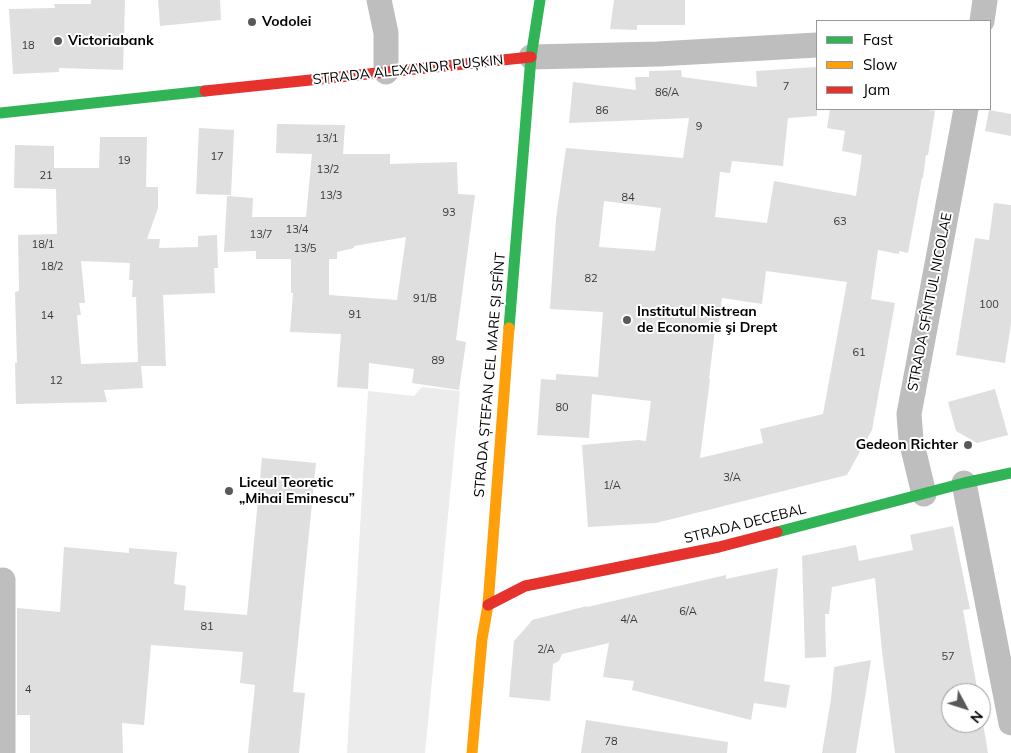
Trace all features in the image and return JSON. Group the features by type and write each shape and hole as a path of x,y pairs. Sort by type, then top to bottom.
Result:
{"main road":[{"name":"STRADA ȘTEFAN CEL MARE ȘI SFÎNT","path":"472,753 482,639 488,605 531,57 540,0"},
{"name":"STRADA ALEXANDR PUȘKIN","path":"0,113 531,57"},
{"name":"STRADA DECEBAL","path":"488,605 525,586 719,547 1011,472"}],"street":[{"path":"379,0 386,33 386,72"},
{"path":"982,20 985,0"},
{"name":"STRADA ALEXANDR PUȘKIN","path":"531,57 668,54 816,45"},
{"name":"STRADA SFÎNTUL NICOLAE","path":"924,494 911,440 909,414 966,110"},
{"path":"964,483 1011,723"},
{"path":"2,753 3,580"}],"shaded area":[{"path":"422,387 460,391 425,753 347,753 368,391 414,396"}],"building":[{"path":"91,0 125,0 123,70 59,68 59,72 13,74 9,9 55,8 54,4 91,4"},
{"path":"158,0 220,0 221,20 160,26"},
{"path":"614,0 685,0 685,25 637,25 637,30 610,29"},
{"path":"816,67 817,116 788,118 783,166 732,161 730,173 720,172 715,217 767,223 774,181 856,196 862,155 842,151 845,131 827,128 830,110 935,111 908,253 899,251 899,254 878,250 871,299 895,303 872,430 847,475 656,523 588,527 582,445 646,441 651,401 592,394 589,438 537,435 541,379 556,380 556,374 598,377 603,312 550,309 556,219 566,148 683,158 689,118 569,123 573,82 636,90 635,77 649,77 649,71 681,70 682,77 757,87 756,71","holes":["604,201 661,208 655,251 599,247","766,271 847,282 823,414 760,429 763,443 700,458 716,322 719,322 722,298 762,304"]},
{"path":"989,110 1011,114 1011,136 985,131"},
{"path":"277,124 345,125 343,154 390,154 390,164 457,162 458,194 475,195 456,340 466,342 459,390 412,383 414,369 369,363 368,389 337,387 341,334 290,332 293,293 291,293 291,259 256,259 256,251 224,252 227,196 253,198 252,217 306,217 312,154 276,153","holes":["406,237 397,300 329,295 329,259 337,259 337,252 354,248 354,246"]},
{"path":"199,128 234,130 231,195 196,194"},
{"path":"100,137 147,137 146,187 158,187 158,208 147,239 160,239 159,248 198,247 198,236 217,235 218,268 214,268 215,293 163,295 166,366 141,366 143,388 104,390 107,402 16,404 15,292 19,291 18,235 57,234 56,189 14,188 15,145 54,146 54,168 99,168","holes":["81,261 130,263 129,280 133,280 132,297 136,297 138,362 81,364 77,315 81,315 79,303 85,303"]},
{"path":"994,203 1011,205 1011,324 1005,363 956,355 975,238 989,240"},
{"path":"995,389 1008,435 977,443 956,431 948,402"},
{"path":"262,458 316,463 293,692 305,693 299,753 248,753 255,685 240,683 243,652 151,645 144,725 122,723 123,753 30,753 30,715 17,715 17,608 60,612 64,547 129,553 129,548 177,552 174,584 186,586 184,610 247,615"},
{"path":"953,526 970,609 963,610 976,683 941,683 941,733 985,733 988,753 895,753 875,578 832,587 829,614 825,614 826,657 805,658 802,556 856,545 859,561 913,550 910,535"},
{"path":"778,568 764,681 790,685 786,708 754,703 751,720 632,690 634,681 603,677 609,643 562,654 559,661 553,664 550,701 509,697 514,641 532,620 726,575 726,579"},
{"path":"871,660 856,753 822,753 834,667"},
{"path":"586,720 728,742 727,753 581,753"}],"traffic: fast":[{"path":"509,328 531,57 540,0"},
{"path":"0,113 205,91"},
{"path":"777,532 964,483 1011,473"}],"traffic: slow":[{"path":"472,753 482,639 488,605 509,328"}],"traffic: jam":[{"path":"205,91 531,57"},
{"path":"488,605 525,586 719,547 777,532"}],"place":[{"name":"Vodolei","path":"252,22"},
{"name":"Victoriabank","path":"58,41"},
{"name":"Institutul Nistrean de Economie şi Drept","path":"627,320"},
{"name":"Gedeon Richter","path":"968,445"},
{"name":"Liceul Teoretic „Mihai Eminescu”","path":"229,491"}]}
